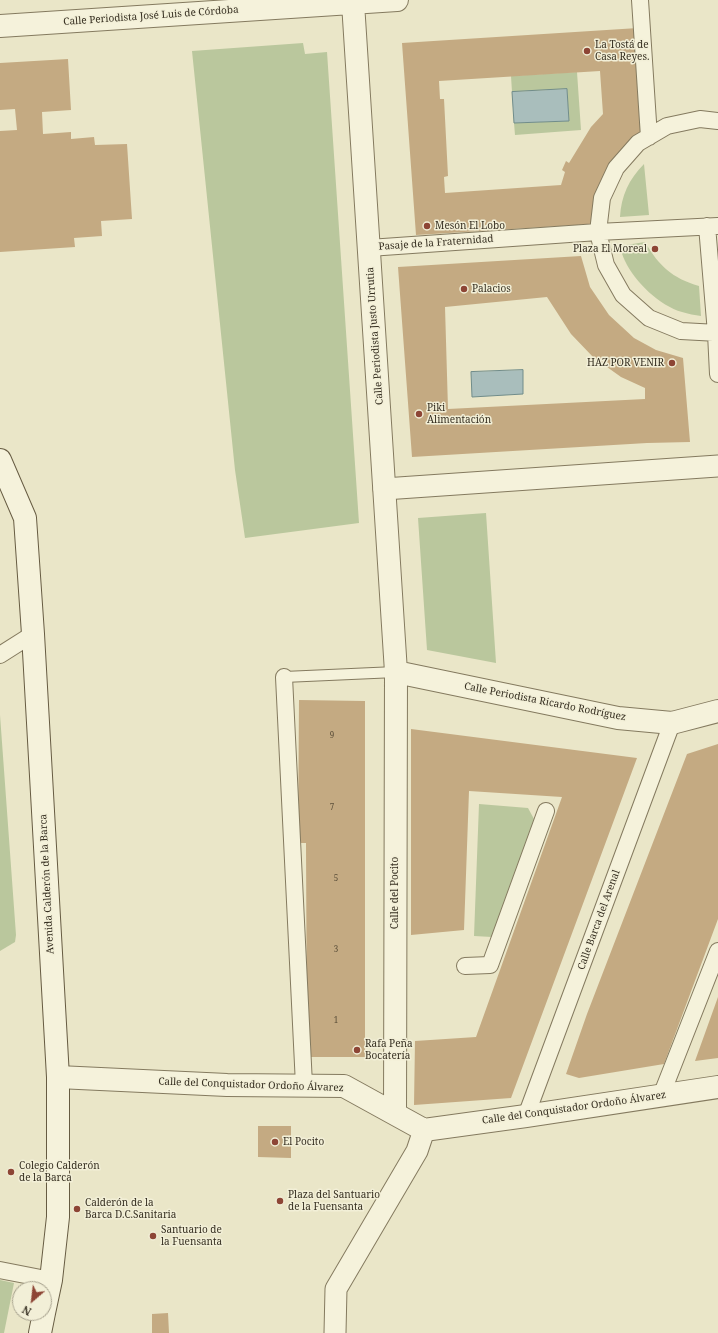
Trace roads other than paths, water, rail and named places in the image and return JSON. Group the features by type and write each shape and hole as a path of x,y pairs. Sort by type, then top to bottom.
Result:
{"street":[{"name":"Calle Periodista José Luis de Córdoba","path":"0,26 353,1 398,0"},
{"path":"640,0 649,137"},
{"name":"Calle Periodista Justo Urrutia","path":"353,1 396,672"},
{"path":"717,333 681,331 650,318 623,295 606,265 598,232 602,198 616,168 638,143 667,126 700,119 718,122"},
{"path":"598,232 713,226 718,374"},
{"name":"Pasaje de la Fraternidad","path":"369,248 598,232"},
{"name":"Avenida Calderón de la Barca","path":"0,460 25,518 33,634 58,1077 58,1217 51,1280"},
{"path":"384,489 718,466"},
{"path":"0,655 33,634"},
{"name":"Calle Periodista Ricardo Rodríguez","path":"396,672 618,718 672,723 718,711"},
{"name":"Calle del Pocito","path":"395,1114 396,672"},
{"path":"284,677 304,1085"},
{"name":"Calle Barca del Arenal","path":"526,1116 672,723"},
{"path":"465,966 490,965 546,811"},
{"path":"661,1096 718,951"},
{"name":"Calle del Conquistador Ordoño Álvarez","path":"58,1077 228,1085 344,1086 424,1130 718,1087"},
{"path":"335,1333 336,1289 417,1151 424,1130"},
{"path":"0,1270 51,1280"},
{"name":"Avenida Calderón de la Barca","path":"40,1333 42,1321"}],"lane":[{"path":"284,677 396,672"}],"place":[{"name":"La Tostá de Casa Reyes.","path":"587,51"},
{"name":"Mesón El Lobo","path":"427,226"},
{"name":"Plaza El Moreal","path":"655,249"},
{"name":"Palacios","path":"464,289"},
{"name":"HAZ POR VENIR","path":"672,363"},
{"name":"Piki Alimentación","path":"419,414"},
{"name":"Rafa Peña Bocatería","path":"357,1050"},
{"name":"El Pocito","path":"275,1142"},
{"name":"Colegio Calderón de la Barca","path":"11,1172"},
{"name":"Plaza del Santuario de la Fuensanta","path":"280,1201"},
{"name":"Calderón de la Barca D.C.Sanitaria","path":"77,1209"},
{"name":"Santuario de la Fuensanta","path":"153,1236"}]}
